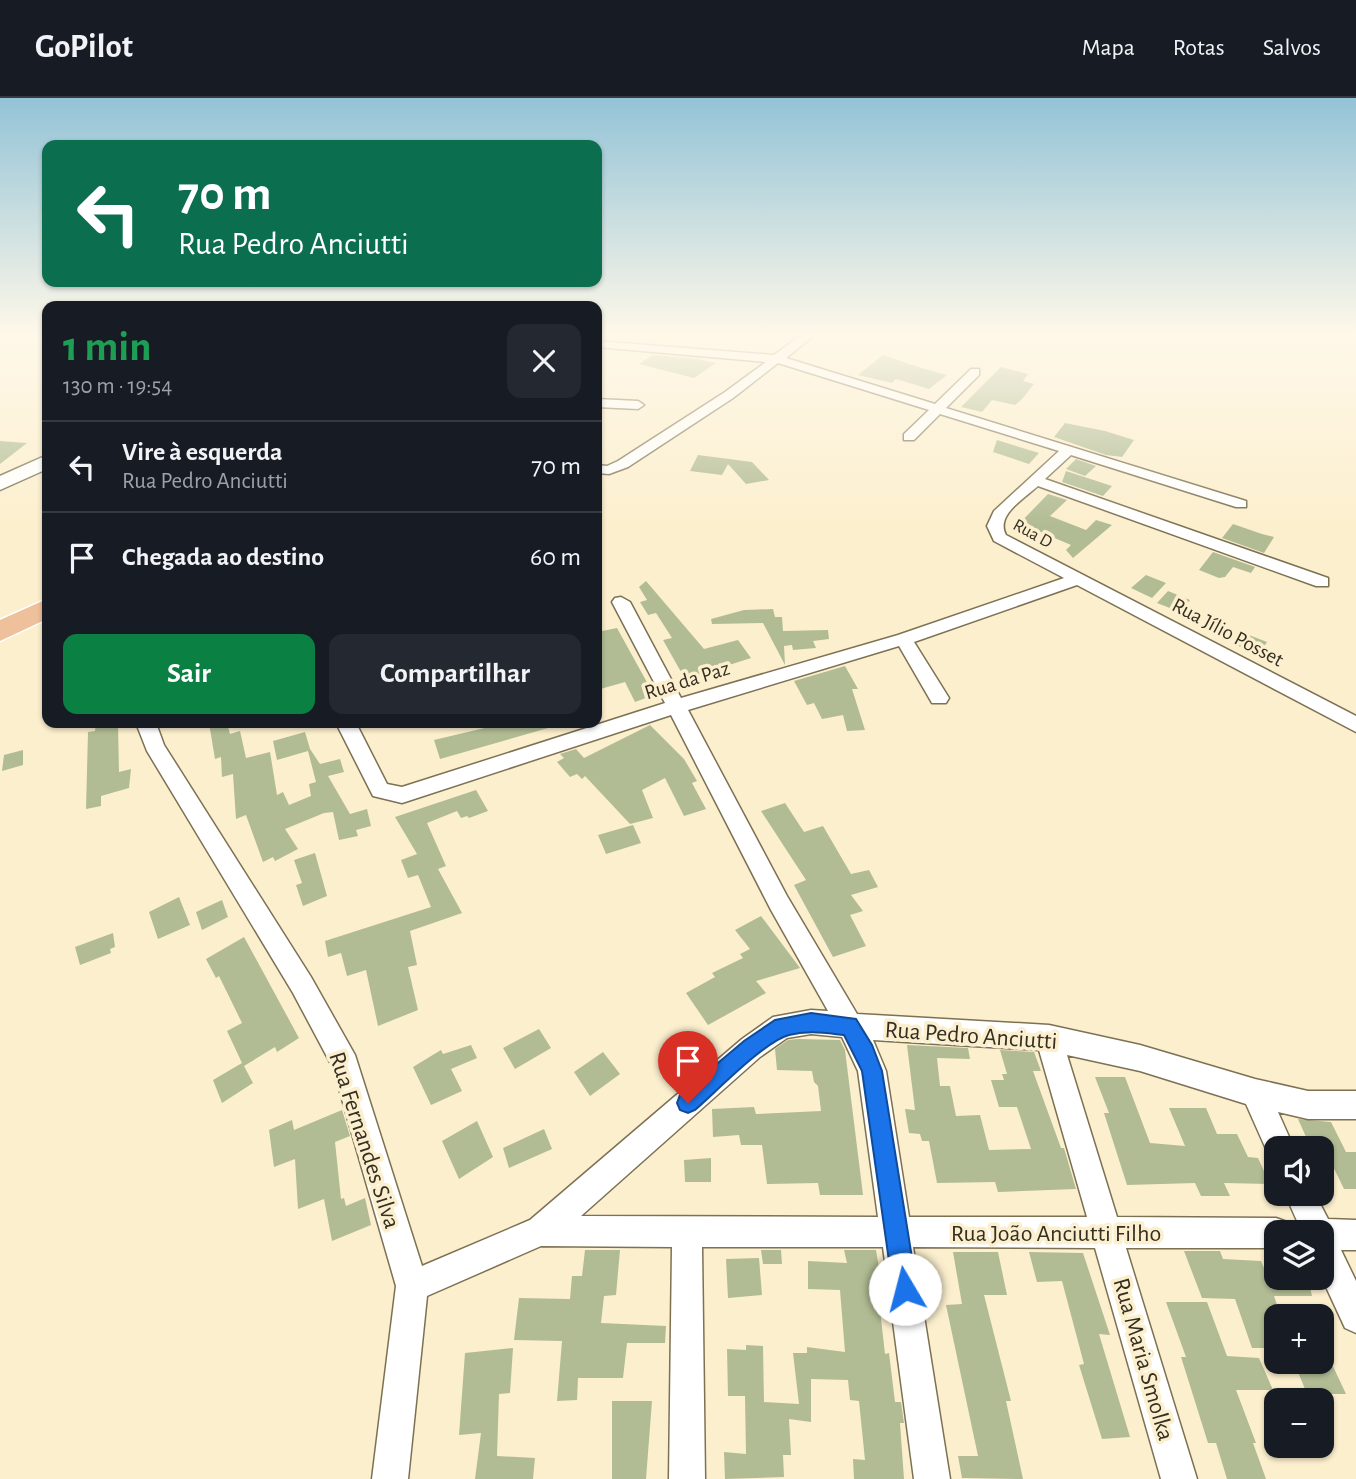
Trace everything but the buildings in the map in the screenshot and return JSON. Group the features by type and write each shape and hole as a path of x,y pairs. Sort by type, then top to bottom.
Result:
{"highway":[{"path":"0,632 42,611"}],"main road":[{"path":"0,484 42,463"}],"street":[{"path":"602,469 609,470 623,464 725,397"},
{"path":"898,397 1241,504"},
{"path":"909,437 947,397"},
{"path":"602,403 638,405"},
{"name":"Rua D","path":"1067,451 999,514 994,521 994,530 1000,538 1079,579"},
{"path":"1037,481 1322,582"},
{"name":"Rua da Paz","path":"349,728 380,790 401,795 904,639 1079,579"},
{"name":"Rua Jílio Posset","path":"1079,579 1356,725"},
{"path":"621,602 675,708 865,1052 872,1071 933,1479"},
{"path":"904,639 939,698"},
{"name":"Rua Fernandes Silva","path":"148,728 154,746 302,985 345,1064 412,1286 390,1479"},
{"name":"Rua Pedro Anciutti","path":"412,1286 541,1231 751,1048 782,1026 811,1022 1049,1038 1140,1058 1255,1093 1308,1105 1356,1105"},
{"name":"Rua Maria Smolka","path":"1049,1038 1179,1479"},
{"path":"1255,1093 1275,1136"},
{"name":"Rua João Anciutti Filho","path":"541,1231 1264,1233"},
{"path":"687,1232 687,1479"},
{"path":"1334,1234 1356,1235"},
{"path":"1334,1269 1356,1317"}],"route":[{"path":"688,1103 751,1048 782,1026 811,1022 849,1026 865,1052 872,1071 905,1289"}]}
